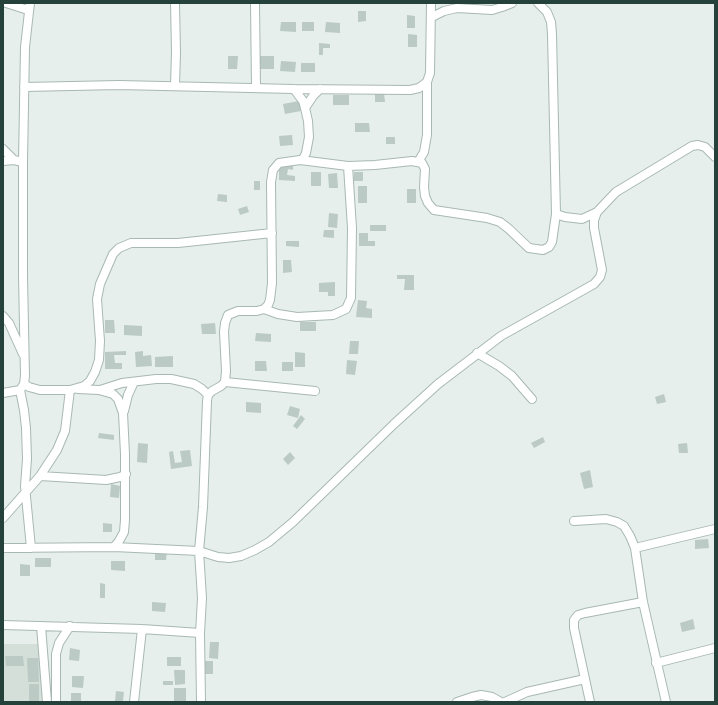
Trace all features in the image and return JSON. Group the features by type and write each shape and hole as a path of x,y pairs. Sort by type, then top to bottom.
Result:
{"street":[{"path":"6,3 29,6 25,47 24,87 23,162 25,376 22,387 27,444 26,493 31,548"},
{"path":"175,3 175,86"},
{"path":"255,3 256,88"},
{"path":"418,162 424,152 427,135 427,82 430,73 431,3"},
{"path":"432,16 457,8 492,10 512,3"},
{"path":"201,702 200,633 202,592 199,551 203,508 208,395 225,382 226,371 224,332 228,315 238,311 257,311 264,309 270,300 272,283 271,182 273,170 280,163 300,160 348,166 418,162 424,165 425,196 431,208 434,210 488,218 500,222 529,248 543,250 549,247 552,242 556,214 552,34 551,22 546,12 538,3"},
{"path":"24,87 112,85 410,90 419,88 427,82"},
{"path":"294,89 303,101 308,121 309,137 306,153 300,160"},
{"path":"305,108 320,89"},
{"path":"556,214 565,218 582,219 597,212 616,192 692,146 698,145 705,147 715,157"},
{"path":"3,149 14,160"},
{"path":"3,161 14,160 23,162"},
{"path":"264,309 278,314 297,317 333,315 346,309 351,298 352,228 348,166"},
{"path":"3,548 114,547 199,551 218,557 229,558 241,556 269,542 293,522 432,389 477,353 501,336 594,284 600,277 602,270 594,228 594,220 597,212"},
{"path":"73,390 84,386 90,381 99,360 100,341 97,299 100,284 106,270 113,254 119,248 131,243 178,243 272,233"},
{"path":"3,316 9,323 24,356"},
{"path":"477,353 499,366 512,376 532,399"},
{"path":"99,390 122,383 156,379 178,380 194,384 208,395"},
{"path":"114,547 124,532 126,474 124,413 128,395 134,382"},
{"path":"225,382 315,391"},
{"path":"3,394 22,387 40,390 99,390 113,394 118,399 124,413"},
{"path":"3,518 40,476 57,450 65,431 73,390"},
{"path":"40,476 106,480 126,474"},
{"path":"574,521 606,519 624,526 630,536 635,548 643,602 666,702"},
{"path":"635,548 715,528"},
{"path":"590,702 574,628 574,620 578,615 585,613 643,602"},
{"path":"3,625 142,628 200,633"},
{"path":"41,626 47,702"},
{"path":"56,702 56,654 59,644 70,626"},
{"path":"134,702 142,628"},
{"path":"656,663 715,648"},
{"path":"506,702 527,692 585,679"},
{"path":"457,702 481,695 492,697 501,702"}],"shaded area":[{"path":"3,644 41,644 42,702 3,702"}],"building":[{"path":"358,11 366,11 366,21 358,22"},
{"path":"407,15 415,16 415,28 407,28"},
{"path":"281,22 296,22 296,32 280,31"},
{"path":"302,22 314,22 314,31 302,31"},
{"path":"326,22 340,23 340,33 325,32"},
{"path":"408,34 417,35 417,47 408,47"},
{"path":"319,43 330,44 330,48 323,48 323,55 319,55"},
{"path":"228,56 238,56 237,69 228,69"},
{"path":"258,56 274,56 274,69 258,69"},
{"path":"281,61 296,62 295,72 280,71"},
{"path":"301,63 315,63 315,72 301,72"},
{"path":"375,93 384,93 385,102 375,102"},
{"path":"333,95 349,95 349,105 333,105"},
{"path":"299,101 301,111 285,114 283,104"},
{"path":"355,123 369,123 370,132 355,132"},
{"path":"292,135 293,145 280,146 279,136"},
{"path":"386,137 395,137 395,144 386,144"},
{"path":"279,166 293,166 293,170 288,169 287,175 295,176 295,181 279,180"},
{"path":"311,172 321,172 321,186 311,186"},
{"path":"354,172 363,172 363,181 354,181"},
{"path":"337,173 338,188 329,188 328,174"},
{"path":"254,181 260,181 260,190 254,190"},
{"path":"358,186 367,186 367,203 358,203"},
{"path":"407,189 416,189 416,203 407,203"},
{"path":"218,194 227,195 227,202 217,201"},
{"path":"247,206 249,212 240,215 238,209"},
{"path":"329,213 338,214 337,228 328,227"},
{"path":"370,225 386,225 386,231 370,231"},
{"path":"324,230 334,230 334,238 323,237"},
{"path":"359,233 368,233 368,241 375,241 375,246 359,246"},
{"path":"286,241 299,241 299,247 286,246"},
{"path":"283,260 291,260 292,272 283,273"},
{"path":"397,275 414,275 414,290 404,290 405,279 397,279"},
{"path":"335,282 335,296 328,296 328,292 319,292 319,283"},
{"path":"358,300 367,301 366,308 372,309 372,318 356,317"},
{"path":"105,320 114,320 115,333 105,333"},
{"path":"300,322 316,322 316,331 300,331"},
{"path":"215,323 216,334 202,334 201,324"},
{"path":"124,325 142,326 142,336 124,335"},
{"path":"256,333 271,334 271,342 255,341"},
{"path":"350,341 359,341 358,354 349,354"},
{"path":"126,351 126,355 114,355 115,363 122,363 122,369 105,369 105,352"},
{"path":"143,351 143,356 151,355 152,366 136,367 135,352"},
{"path":"295,352 305,353 305,367 295,367"},
{"path":"173,356 173,367 155,367 155,357"},
{"path":"347,360 357,361 355,375 346,374"},
{"path":"255,361 266,361 267,371 255,371"},
{"path":"282,362 293,362 293,371 282,371"},
{"path":"664,394 666,402 657,404 655,397"},
{"path":"246,402 261,403 261,413 246,412"},
{"path":"290,406 300,409 298,418 287,415"},
{"path":"301,415 305,419 297,429 293,426"},
{"path":"99,433 114,435 114,440 98,438"},
{"path":"543,437 545,442 534,448 531,443"},
{"path":"138,443 148,444 147,463 137,462"},
{"path":"687,443 688,453 679,453 678,444"},
{"path":"190,450 192,466 171,469 169,452 173,451 175,463 182,462 180,451"},
{"path":"290,452 295,458 288,465 283,459"},
{"path":"590,470 593,487 584,489 580,473"},
{"path":"111,484 120,486 119,498 110,497"},
{"path":"103,523 112,524 112,532 103,532"},
{"path":"708,539 709,548 695,549 695,540"},
{"path":"155,550 167,551 166,560 155,560"},
{"path":"35,558 51,558 51,567 35,567"},
{"path":"111,561 125,561 125,571 111,570"},
{"path":"20,564 30,565 30,576 20,576"},
{"path":"100,583 105,584 105,598 100,598"},
{"path":"152,602 166,603 165,612 152,611"},
{"path":"693,619 695,629 682,632 680,623"},
{"path":"210,642 219,642 218,659 209,658"},
{"path":"70,648 80,650 79,661 69,660"},
{"path":"5,656 23,656 24,666 6,666"},
{"path":"167,657 181,657 181,666 167,666"},
{"path":"27,658 38,658 39,682 28,682"},
{"path":"204,661 213,661 213,674 205,674"},
{"path":"174,670 185,670 185,684 175,685"},
{"path":"72,676 84,676 83,688 72,687"},
{"path":"163,681 173,681 173,685 163,685"},
{"path":"29,684 39,684 39,702 29,702"},
{"path":"174,688 186,688 186,702 174,702"},
{"path":"116,691 124,692 123,701 115,701"},
{"path":"71,693 81,693 81,702 71,702"}]}
